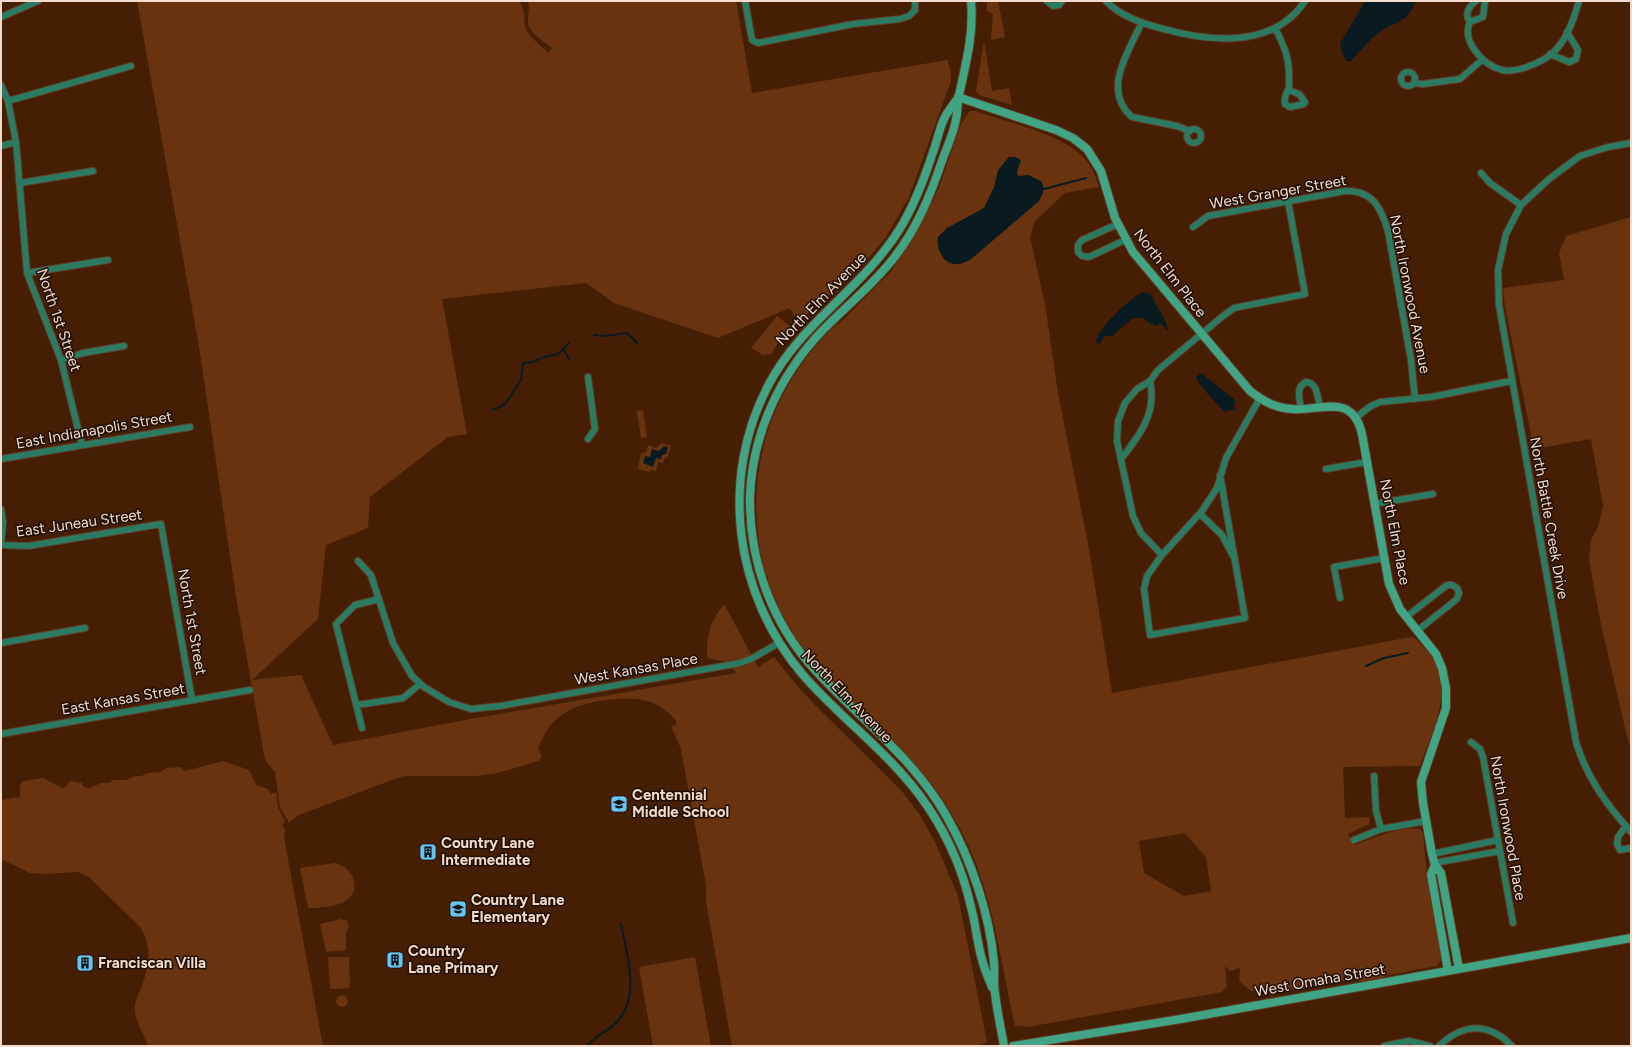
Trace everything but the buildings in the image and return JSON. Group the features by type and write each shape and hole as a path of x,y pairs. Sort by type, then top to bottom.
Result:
{"main road":[{"path":"958,97 966,70 971,36 973,20 971,1"},
{"name":"North Elm Place","path":"958,97 1056,130 1081,144 1092,155 1101,171 1118,224 1125,240 1144,267 1239,380 1260,398 1281,408 1302,410 1327,405 1339,407 1355,418 1360,426 1384,558 1392,593 1406,617 1431,646 1439,660 1447,695 1445,713 1421,782 1434,864 1431,874 1448,971"},
{"name":"North Elm Avenue","path":"958,97 945,116 920,190 900,228 881,256 863,277 800,337 774,374 761,399 751,426 742,464 739,496 741,539 746,565 760,606 779,642 804,676 902,774 929,808 958,865 971,904 983,963 994,991"},
{"name":"North Elm Avenue","path":"958,97 956,119 935,183 927,203 906,240 881,274 811,343 784,380 773,401 755,454 750,496 752,533 760,572 775,611 789,636 821,677 909,764 946,814 965,851 979,890 995,964 994,991"},
{"path":"774,374 784,380"},
{"path":"739,496 750,496"},
{"path":"779,642 789,636"},
{"name":"North Elm Place","path":"1434,864 1441,872 1459,969"},
{"name":"West Omaha Street","path":"1013,1046 1181,1018 1631,938"},
{"path":"994,991 1004,1046"}],"street":[{"path":"1,17 38,1"},
{"path":"745,1 752,40 758,42 853,24 900,19 909,16 914,10 915,1"},
{"path":"1047,1 1053,6 1059,5 1062,1"},
{"path":"1106,1 1124,15 1142,22 1183,35 1221,40 1252,37 1275,28 1283,23 1305,1"},
{"path":"1476,1 1468,10 1467,15 1470,22 1468,31 1470,43 1483,59 1502,70 1516,70 1546,58 1572,26 1579,1"},
{"path":"1470,22 1483,17 1485,1"},
{"path":"1142,22 1119,72 1117,85 1118,93 1128,113 1132,117 1177,126 1190,131"},
{"path":"1275,28 1286,48 1290,74 1288,90"},
{"path":"1550,54 1569,62 1576,59 1578,50 1567,32"},
{"path":"1414,83 1423,84 1460,79 1483,59"},
{"path":"8,101 131,66"},
{"name":"North 1st Street","path":"1,85 8,101 16,142 27,273 61,360 82,445"},
{"path":"1,146 16,142"},
{"path":"1481,173 1490,183 1521,204 1549,179 1580,156 1608,147 1631,143"},
{"path":"20,183 93,172"},
{"name":"West Granger Street","path":"1193,226 1208,216 1349,191 1359,193 1370,198"},
{"name":"North Ironwood Avenue","path":"1370,198 1382,210 1388,231 1411,360 1416,399"},
{"path":"1162,555 1141,532 1133,516 1117,440 1118,420 1125,403 1137,389 1150,381 1158,370 1234,308 1305,294 1288,201"},
{"name":"North Battle Creek Drive","path":"1521,204 1504,240 1497,280 1499,305 1512,381 1576,742 1585,769 1595,787 1610,808 1631,832"},
{"path":"1118,224 1082,240 1078,245 1078,252 1082,256 1089,256 1125,240"},
{"path":"27,273 108,260"},
{"path":"61,360 83,353 124,346"},
{"path":"588,377 595,429 588,439"},
{"path":"1121,459 1140,436 1151,409 1153,394 1150,381"},
{"path":"1355,418 1370,406 1380,402 1416,399 1512,381"},
{"path":"1302,410 1299,390 1301,385 1306,382 1314,385 1320,406"},
{"path":"1220,475 1245,618 1150,635 1144,583 1151,568 1200,514 1216,488 1220,475 1226,458 1260,398"},
{"name":"East Indianapolis Street","path":"1,459 190,427"},
{"path":"1326,469 1367,462"},
{"path":"1374,504 1433,494"},
{"path":"1,509 3,522 1,545"},
{"path":"1200,514 1222,536 1236,563"},
{"name":"North 1st Street","path":"161,524 192,700"},
{"name":"East Juneau Street","path":"1,545 28,546 161,524"},
{"path":"1340,598 1334,567 1384,558"},
{"path":"357,705 403,698 420,684 412,676 393,643 371,575 358,561"},
{"path":"1406,617 1447,586 1452,584 1457,588 1459,593 1457,599 1417,631"},
{"path":"362,728 336,624 355,605 379,599"},
{"path":"1,643 85,628"},
{"name":"West Kansas Place","path":"420,684 449,702 471,709 493,707 740,663 751,659 779,642"},
{"name":"East Kansas Street","path":"1,734 250,690"},
{"name":"North Ironwood Place","path":"1471,742 1480,749 1483,758 1513,922"},
{"path":"1374,776 1376,812 1381,830"},
{"path":"1354,840 1381,830 1426,821"},
{"path":"1626,826 1618,837 1617,844 1620,850 1631,848"},
{"path":"1432,854 1498,840"},
{"path":"1434,864 1500,851"},
{"path":"1439,1046 1450,1035 1465,1029 1480,1028 1495,1032 1512,1046"},
{"path":"1384,1046 1409,1041 1430,1046"}],"shaded area":[{"path":"137,1 519,1 523,10 527,30 531,37 548,53 552,48 530,29 528,20 528,1 736,1 752,93 947,60 951,72 951,81 909,197 886,237 860,268 798,322 790,308 718,338 614,303 586,283 442,299 467,434 448,437 370,497 368,528 326,545 318,619 252,680 301,675 333,745 476,718 736,673 730,663 707,658 707,642 710,629 715,617 724,604 758,667 774,657 816,706 901,790 920,815 936,844 958,896 987,1042 977,1046 732,1046 706,902 706,885 681,749 671,726 676,725 676,721 668,713 651,702 621,698 611,699 583,705 567,711 554,721 546,732 538,749 542,757 539,761 497,773 477,776 404,776 299,815 289,823 280,807 275,772 265,760 237,603 199,347"},
{"path":"987,1 998,1 1005,37 991,40 993,14 987,11"},
{"path":"984,41 992,91 1009,88 1012,105 979,95 976,91"},
{"path":"970,111 975,111 1036,130 1066,144 1078,152 1093,170 1099,187 1065,193 1035,221 1030,237 1045,304 1058,393 1089,549 1112,693 1411,637 1418,641 1436,665 1440,679 1441,693 1440,708 1436,723 1420,766 1343,767 1345,818 1370,817 1369,824 1348,834 1355,845 1387,833 1404,829 1420,829 1423,833 1427,875 1442,958 1437,966 1389,975 1375,981 1362,982 1355,979 1280,991 1278,987 1251,991 1239,981 1240,968 1230,971 1225,966 1227,986 1222,992 1028,1027 1015,1026 988,901 976,864 959,827 938,793 912,761 829,678 798,641 786,621 775,599 766,575 759,540 756,506 759,472 766,439 777,408 793,378 813,350 891,271 915,236 938,190 961,124","holes":["1185,833 1206,857 1211,891 1184,896 1144,873 1139,841"]},
{"path":"1631,217 1631,745 1628,741 1600,620 1589,560 1591,540 1598,527 1603,506 1591,439 1534,449 1505,307 1503,288 1564,280 1559,253 1566,236"},
{"path":"777,316 791,327 789,330 787,328 771,354 763,355 751,348"},
{"path":"637,411 643,411 647,437 641,438"},
{"path":"661,443 671,446 667,458 665,457 663,463 658,462 656,471 650,470 649,472 638,469 641,453 646,452 648,445 656,448"},
{"path":"223,761 249,770 256,785 268,789 270,794 276,792 278,808 285,821 282,825 285,829 284,837 323,1046 148,1046 137,1021 135,1010 136,1000 147,970 148,962 148,948 144,934 140,927 90,878 78,872 45,874 30,873 1,859 1,800 20,797 20,786 23,781 43,778 62,788 65,787 70,781 82,783 84,787 90,788 101,783 109,783 114,780 126,780 148,773 160,772 167,768 180,767 185,771"},
{"path":"334,863 350,872 354,884 352,895 347,900 334,906 308,908 300,868"},
{"path":"341,919 347,921 349,927 346,932 346,948 345,950 326,952 320,924"},
{"path":"328,957 349,957 350,988 330,989"},
{"path":"695,957 711,1046 653,1046 639,967"},
{"path":"344,995 347,996 347,1006 340,1007 337,1006 336,999 337,996"}],"water":[{"path":"1365,1 1416,1 1412,9 1403,19 1381,31 1351,61 1346,61 1340,44"},
{"path":"1009,157 1015,157 1021,160 1017,172 1018,176 1028,175 1041,181 1044,189 1039,201 970,260 957,264 950,263 943,258 939,250 938,237 947,228 984,208 994,187 998,170"},
{"path":"1142,292 1151,294 1165,320 1167,327 1165,328 1160,323 1156,326 1143,318 1133,318 1112,336 1104,336 1101,343 1098,344 1096,342 1103,328 1122,307"},
{"path":"1201,373 1235,400 1232,410 1224,412 1200,385 1196,377"},
{"path":"664,446 668,447 666,454 662,455 661,459 656,458 653,467 643,463 645,456 650,457 652,449 659,451"}],"waterway":[{"path":"1044,189 1086,178"},
{"path":"594,335 605,336 627,333 637,343"},
{"path":"493,410 505,404 521,380 523,363 533,362 541,358 558,354 569,343"},
{"path":"564,350 569,359"},
{"path":"1366,666 1384,658 1408,653"},
{"path":"587,1046 618,1021 625,1010 629,999 630,973 621,923"}],"place":[{"name":"Centennial Middle School","path":"619,804"},
{"name":"Country Lane Intermediate","path":"428,852"},
{"name":"Country Lane Elementary","path":"458,909"},
{"name":"Country Lane Primary","path":"395,960"},
{"name":"Franciscan Villa","path":"85,963"}]}
